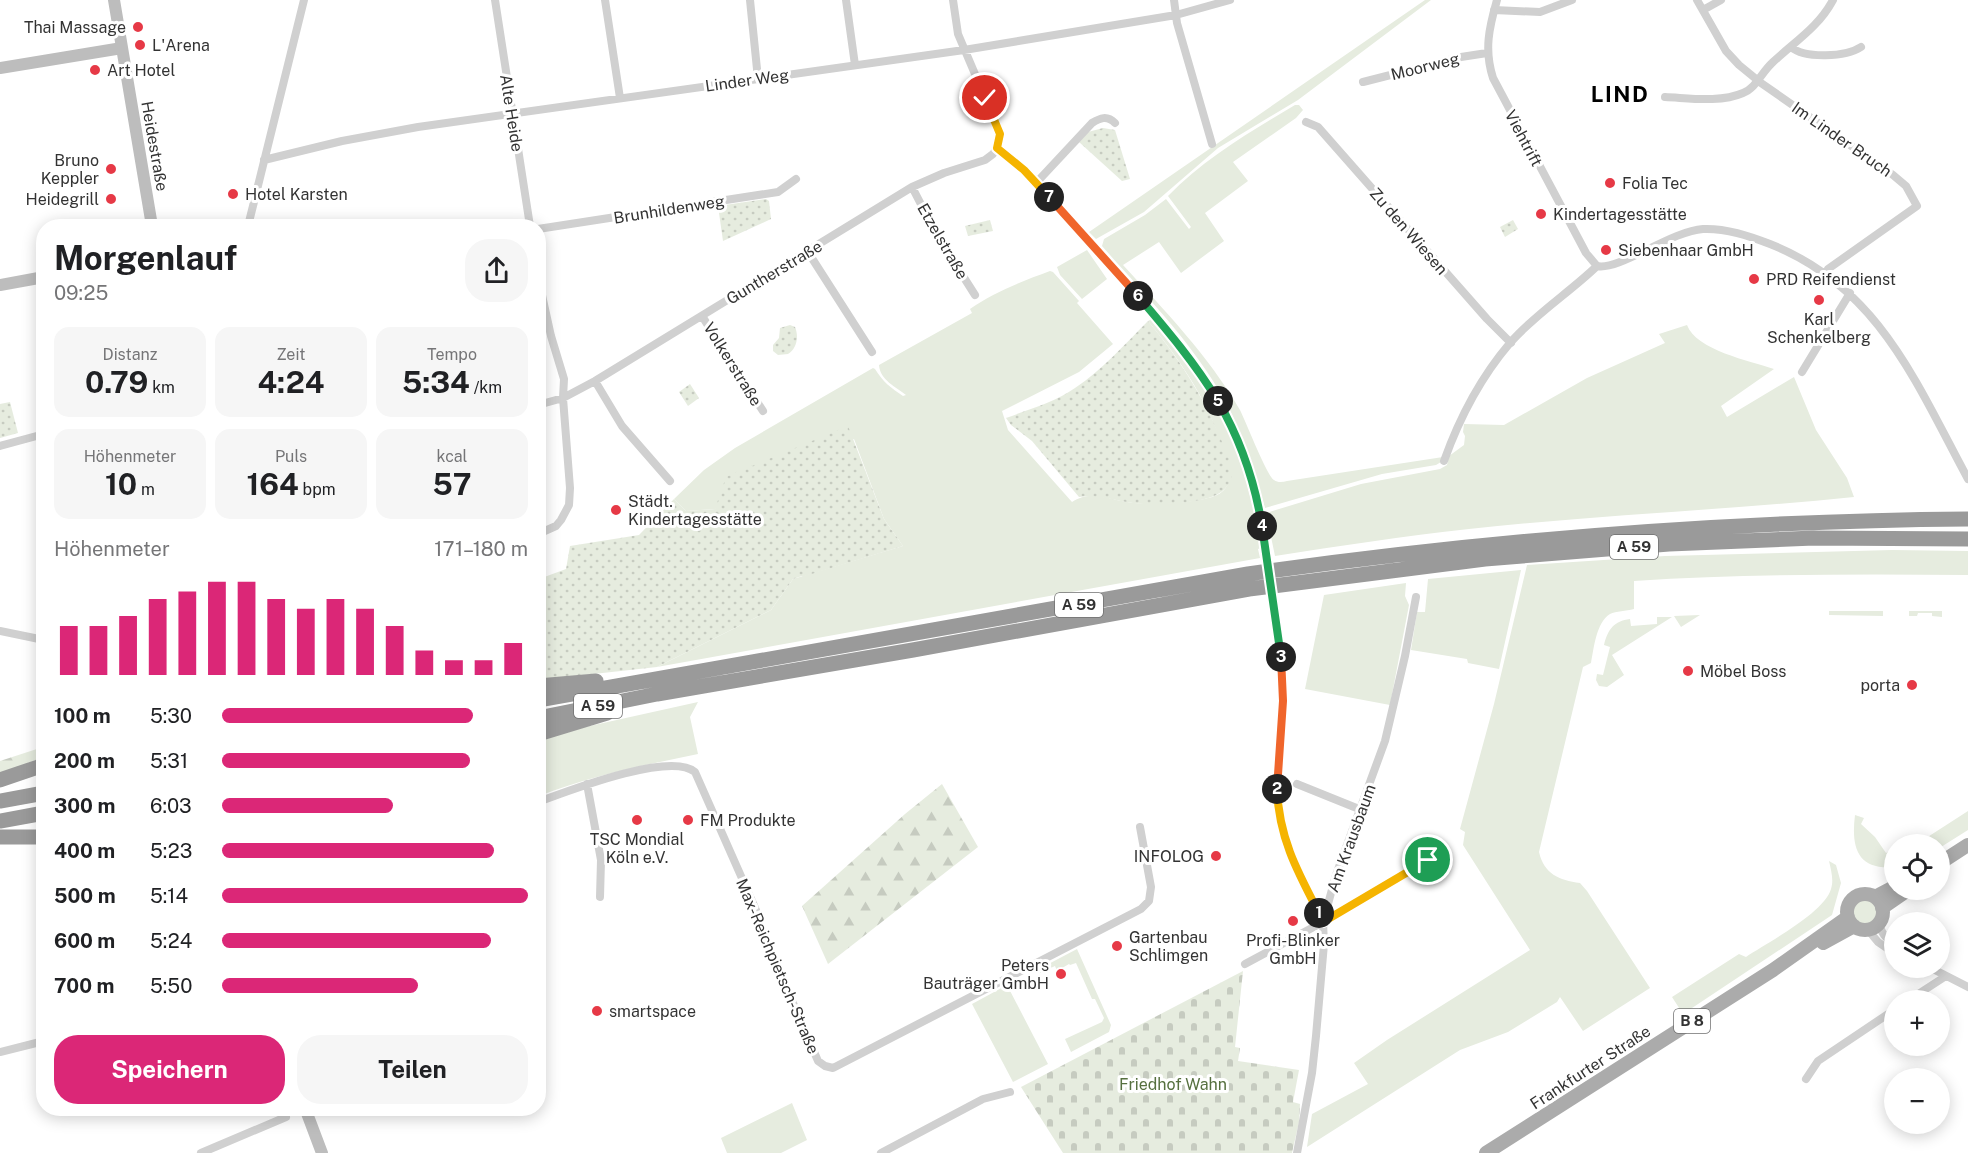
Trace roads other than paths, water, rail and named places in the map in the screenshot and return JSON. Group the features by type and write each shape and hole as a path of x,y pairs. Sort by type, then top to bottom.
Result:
{"highway":[{"name":"A 59","path":"546,699 910,636 1248,574 1334,562 1484,544 1669,529 1864,520 1968,519"},
{"name":"A 59","path":"546,716 657,694 913,651 1249,589 1485,559 1669,544 1814,538 1968,539"},
{"path":"546,685 683,674"},
{"path":"546,732 590,719 657,694"},
{"path":"0,780 36,768"},
{"path":"0,801 36,794"},
{"path":"0,821 36,814"},
{"path":"0,837 36,837"}],"main road":[{"name":"Heidestraße","path":"114,0 151,219"},
{"path":"0,68 122,48"},
{"path":"0,285 36,278"},
{"path":"1950,857 1968,845"},
{"name":"Frankfurter Straße","path":"1868,916 1884,898"},
{"name":"Frankfurter Straße","path":"1486,1153 1773,970 1893,900"},
{"path":"308,1116 322,1153"}],"street":[{"path":"250,219 303,0"},
{"name":"Alte Heide","path":"495,0 529,219"},
{"path":"605,0 620,98"},
{"path":"750,0 758,79"},
{"path":"846,0 855,65"},
{"path":"953,0 958,34 1000,134 997,148 1024,170 1176,339 1208,384 1239,445 1260,512 1283,678 1277,776 1279,813 1287,848 1323,922"},
{"path":"1174,0 1176,15 1212,144"},
{"name":"Linder Weg","path":"264,160 372,135 964,50 1176,15 1230,0"},
{"name":"Viehtrift","path":"1497,0 1488,35 1487,53 1490,70 1586,253 1597,266"},
{"path":"1494,10 1540,12 1572,0"},
{"name":"Im Linder Bruch","path":"1697,0 1726,51 1758,80 1893,175 1906,186 1917,206 1825,274"},
{"path":"1702,10 1721,0"},
{"path":"1665,97 1712,99 1735,96 1750,89 1772,63 1818,23 1833,0"},
{"path":"1791,47 1797,52 1810,54 1846,54 1861,47"},
{"name":"Moorweg","path":"1363,82 1461,57 1487,53"},
{"path":"1036,183 1092,123 1108,118 1114,123"},
{"name":"Zu den Wiesen","path":"1306,122 1318,127 1510,343"},
{"name":"Guntherstraße","path":"546,403 562,398 595,381 912,187 944,173 985,160 997,148"},
{"name":"Brunhildenweg","path":"546,228 778,192 796,179"},
{"name":"Etzelstraße","path":"912,187 937,235 975,295"},
{"path":"1444,461 1461,420 1510,343 1597,266 1615,264 1659,242 1688,231 1716,229 1751,237 1778,247 1825,274 1850,294 1884,331 1914,377 1968,479"},
{"path":"808,252 872,352"},
{"path":"1802,372 1850,294"},
{"path":"546,313 564,379 562,398 569,477 569,506 566,513 556,526 546,530"},
{"name":"Volkerstraße","path":"702,316 763,411"},
{"path":"595,381 622,426 670,481"},
{"path":"0,446 36,436"},
{"name":"Am Krausbaum","path":"1297,1153 1312,1073 1324,944 1323,922 1336,874 1385,741 1416,597"},
{"path":"0,631 36,638"},
{"name":"Max-Reichpietsch-Straße","path":"546,799 587,784 659,767 682,766 695,772 756,910 761,929 818,1061 832,1068 1141,909 1149,901 1151,887 1140,826"},
{"path":"587,784 601,860 600,897"},
{"path":"1297,784 1359,809"},
{"path":"1245,964 1323,922 1428,860"},
{"path":"1868,916 1884,934"},
{"path":"1868,916 1878,942 1884,946"},
{"path":"1924,990 1943,978"},
{"path":"1950,978 1968,987"},
{"path":"1806,1079 1818,1061 1884,1017"},
{"path":"0,1052 36,1043"},
{"path":"881,1153 983,1099 1010,1092"},
{"path":"201,1153 286,1117"}],"place":[{"name":"Thai Massage","path":"138,27"},
{"name":"L'Arena","path":"140,45"},
{"name":"Art Hotel","path":"95,70"},
{"name":"Bruno Keppler","path":"111,169"},
{"name":"Folia Tec","path":"1610,183"},
{"name":"Hotel Karsten","path":"233,194"},
{"name":"Heidegrill","path":"111,199"},
{"name":"Kindertagesstätte","path":"1541,214"},
{"name":"Siebenhaar GmbH","path":"1606,250"},
{"name":"PRD Reifendienst","path":"1754,279"},
{"name":"Karl Schenkelberg","path":"1819,300"},
{"name":"Städt. Kindertagesstätte","path":"616,510"},
{"name":"Möbel Boss","path":"1688,671"},
{"name":"porta","path":"1912,685"},
{"name":"TSC Mondial Köln e.V.","path":"637,820"},
{"name":"FM Produkte","path":"688,820"},
{"name":"INFOLOG","path":"1216,856"},
{"name":"Profi-Blinker GmbH","path":"1293,921"},
{"name":"Gartenbau Schlimgen","path":"1117,946"},
{"name":"Peters Bauträger GmbH","path":"1061,974"},
{"name":"smartspace","path":"597,1011"}],"district":[{"name":"LIND","path":"1620,94"}],"park label":[{"name":"Friedhof Wahn","path":"1173,1084"}]}
